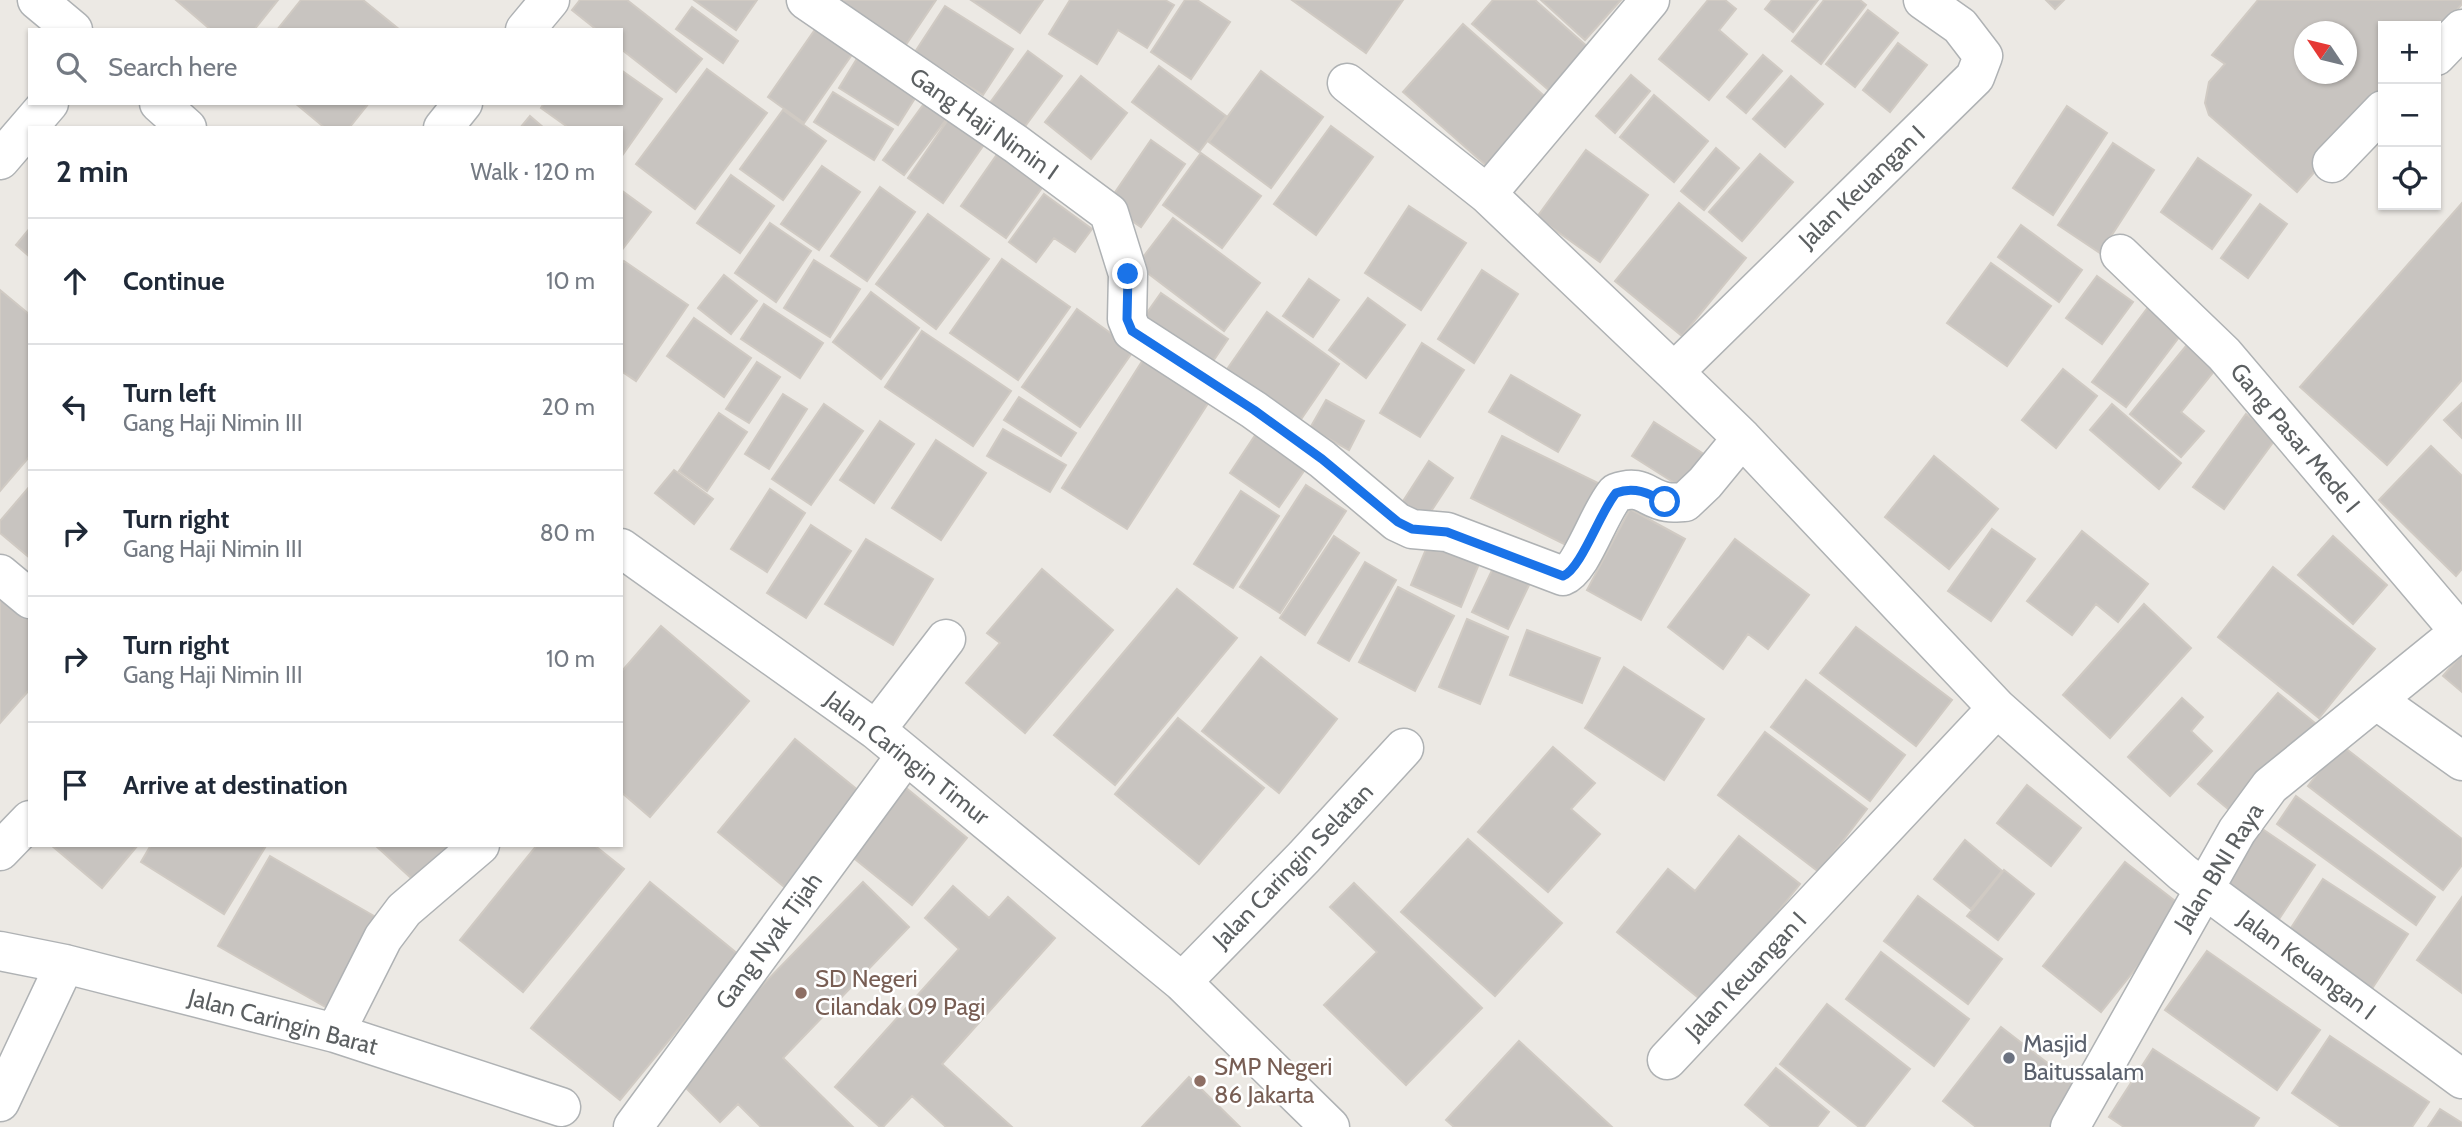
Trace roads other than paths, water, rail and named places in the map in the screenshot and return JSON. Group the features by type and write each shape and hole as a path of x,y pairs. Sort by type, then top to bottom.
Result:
{"street":[{"path":"37,0 71,28"},
{"path":"527,28 550,0"},
{"name":"Gang Haji Nimin I","path":"806,0 1016,144 1109,213 1128,274 1127,319 1132,331 1254,410 1322,459 1398,522 1412,529 1447,532 1563,576 1576,567 1598,520 1612,498 1623,491 1634,490 1647,492 1665,502 1685,502 1705,483 1742,438"},
{"path":"1487,194 1650,0"},
{"name":"Jalan Keuangan I","path":"1674,372 1975,77 1983,56 1960,26 1923,0"},
{"path":"2441,51 2462,29"},
{"name":"Jalan Keuangan I","path":"1347,83 1487,194 1674,372 1742,438 1997,708 2183,873 2462,1079"},
{"path":"29,126 47,105"},
{"path":"161,105 185,126"},
{"path":"445,126 461,105"},
{"path":"2332,163 2378,115"},
{"path":"0,160 28,127"},
{"name":"Gang Pasar Mede I","path":"2120,254 2224,354 2461,631"},
{"name":"Jalan Caringin Timur","path":"623,549 876,730 1182,982"},
{"path":"0,574 28,597"},
{"name":"Jalan BNI Raya","path":"2070,1127 2203,888 2237,831 2270,786 2461,631"},
{"path":"876,730 946,639"},
{"path":"2376,700 2462,761"},
{"name":"Jalan Keuangan I","path":"1667,1060 1997,708"},
{"name":"Jalan Caringin Selatan","path":"1182,982 1304,857 1404,748"},
{"name":"Gang Nyak Tijah","path":"633,1127 906,755"},
{"path":"0,851 28,822"},
{"path":"335,1033 383,938 404,910 478,847"},
{"name":"Jalan Caringin Barat","path":"0,951 65,964 335,1033 561,1107"},
{"path":"0,1102 65,964"},
{"path":"1182,982 1330,1127"}],"place":[{"name":"SD Negeri Cilandak 09 Pagi","path":"801,993"},
{"name":"Masjid Baitussalam","path":"2009,1058"},
{"name":"SMP Negeri 86 Jakarta","path":"1200,1081"}]}
